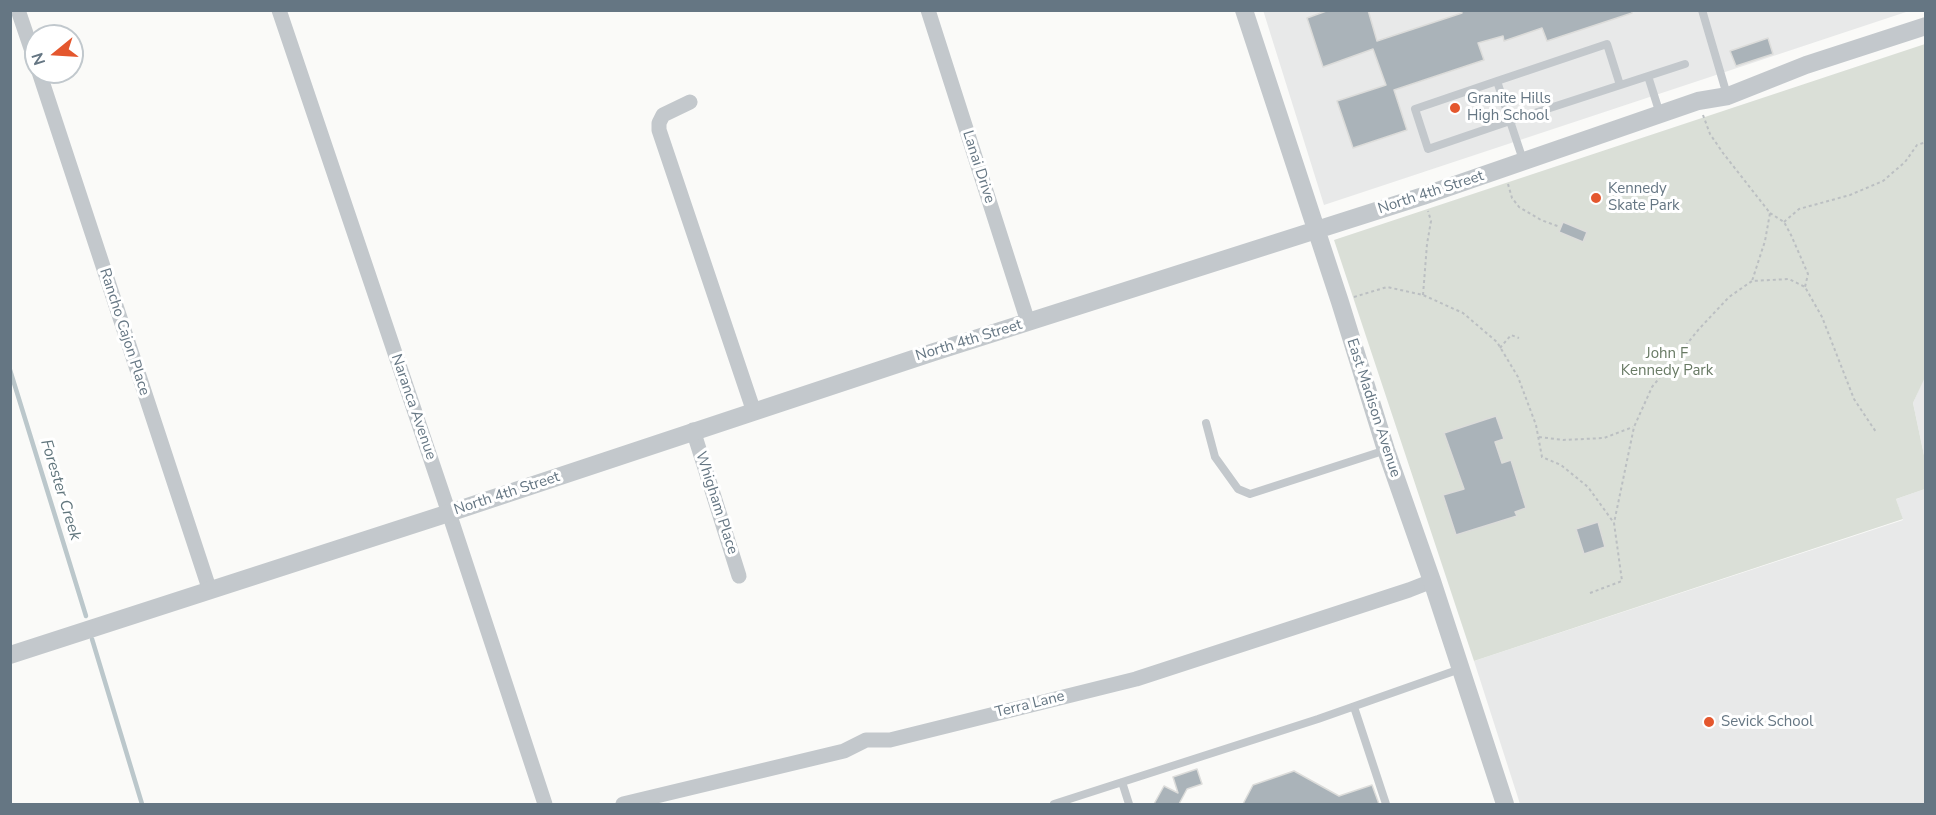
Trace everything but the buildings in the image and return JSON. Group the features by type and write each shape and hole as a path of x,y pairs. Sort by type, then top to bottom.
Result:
{"street":[{"path":"18,10 24,28"},
{"name":"Naranca Avenue","path":"279,10 545,804"},
{"name":"Lanai Drive","path":"928,10 1029,322"},
{"name":"East Madison Avenue","path":"1244,10 1386,450 1432,581 1505,804"},
{"name":"North 4th Street","path":"10,655 449,513 693,430 1423,196 1698,101 1728,96 1806,65 1926,26"},
{"name":"Rancho Cajon Place","path":"43,84 210,591"},
{"path":"690,102 663,115 659,123 659,130 754,412"},
{"name":"Whigham Place","path":"693,430 739,576"},
{"name":"Terra Lane","path":"623,804 844,751 866,740 890,740 1136,679 1432,581"}],"lane":[{"path":"1702,10 1728,96"},
{"path":"1620,85 1607,44 1415,109 1428,149 1685,64"},
{"path":"1648,76 1660,114"},
{"path":"1497,81 1524,161"},
{"path":"1206,423 1215,457 1238,489 1250,494 1386,450"},
{"path":"1054,804 1353,707 1460,669"},
{"path":"1353,707 1386,804"},
{"path":"1122,782 1129,804"}],"path":[{"path":"1698,101 1710,134 1770,213 1784,222 1808,274 1805,287"},
{"path":"1784,222 1799,209 1850,195 1883,181 1905,162 1917,145 1926,142"},
{"path":"1508,182 1512,198 1519,207 1541,220 1560,227"},
{"path":"1423,196 1431,221 1423,295"},
{"path":"1752,281 1765,242 1770,213"},
{"path":"1590,593 1622,581 1614,523 1634,427 1653,387 1699,329 1729,297 1752,281 1789,279 1805,287 1822,317 1854,399 1876,432"},
{"path":"1340,303 1365,292 1387,287 1423,295 1463,312 1497,342 1518,377 1536,424 1542,457 1561,465 1588,487 1614,523"},
{"path":"1500,348 1511,335 1519,338"},
{"path":"1539,437 1563,440 1604,438 1634,427"}],"shaded area":[{"name":"Granite Hills High School","path":"1263,10 1909,11 1324,205"},
{"path":"1925,375 1925,460 1913,403"},
{"name":"Sevick School","path":"1925,489 1925,804 1520,804 1474,661 1903,520 1896,499"}],"green space":[{"name":"John F Kennedy Park","path":"1925,44 1926,375 1913,403 1925,460 1925,489 1896,499 1903,519 1474,661 1334,240"}],"waterway":[{"name":"Forester Creek","path":"10,370 86,616"},
{"name":"Forester Creek","path":"92,639 142,804"}],"place":[{"name":"Granite Hills High School","path":"1455,108"},
{"name":"Kennedy Skate Park","path":"1596,198"},
{"name":"Sevick School","path":"1709,722"}]}
